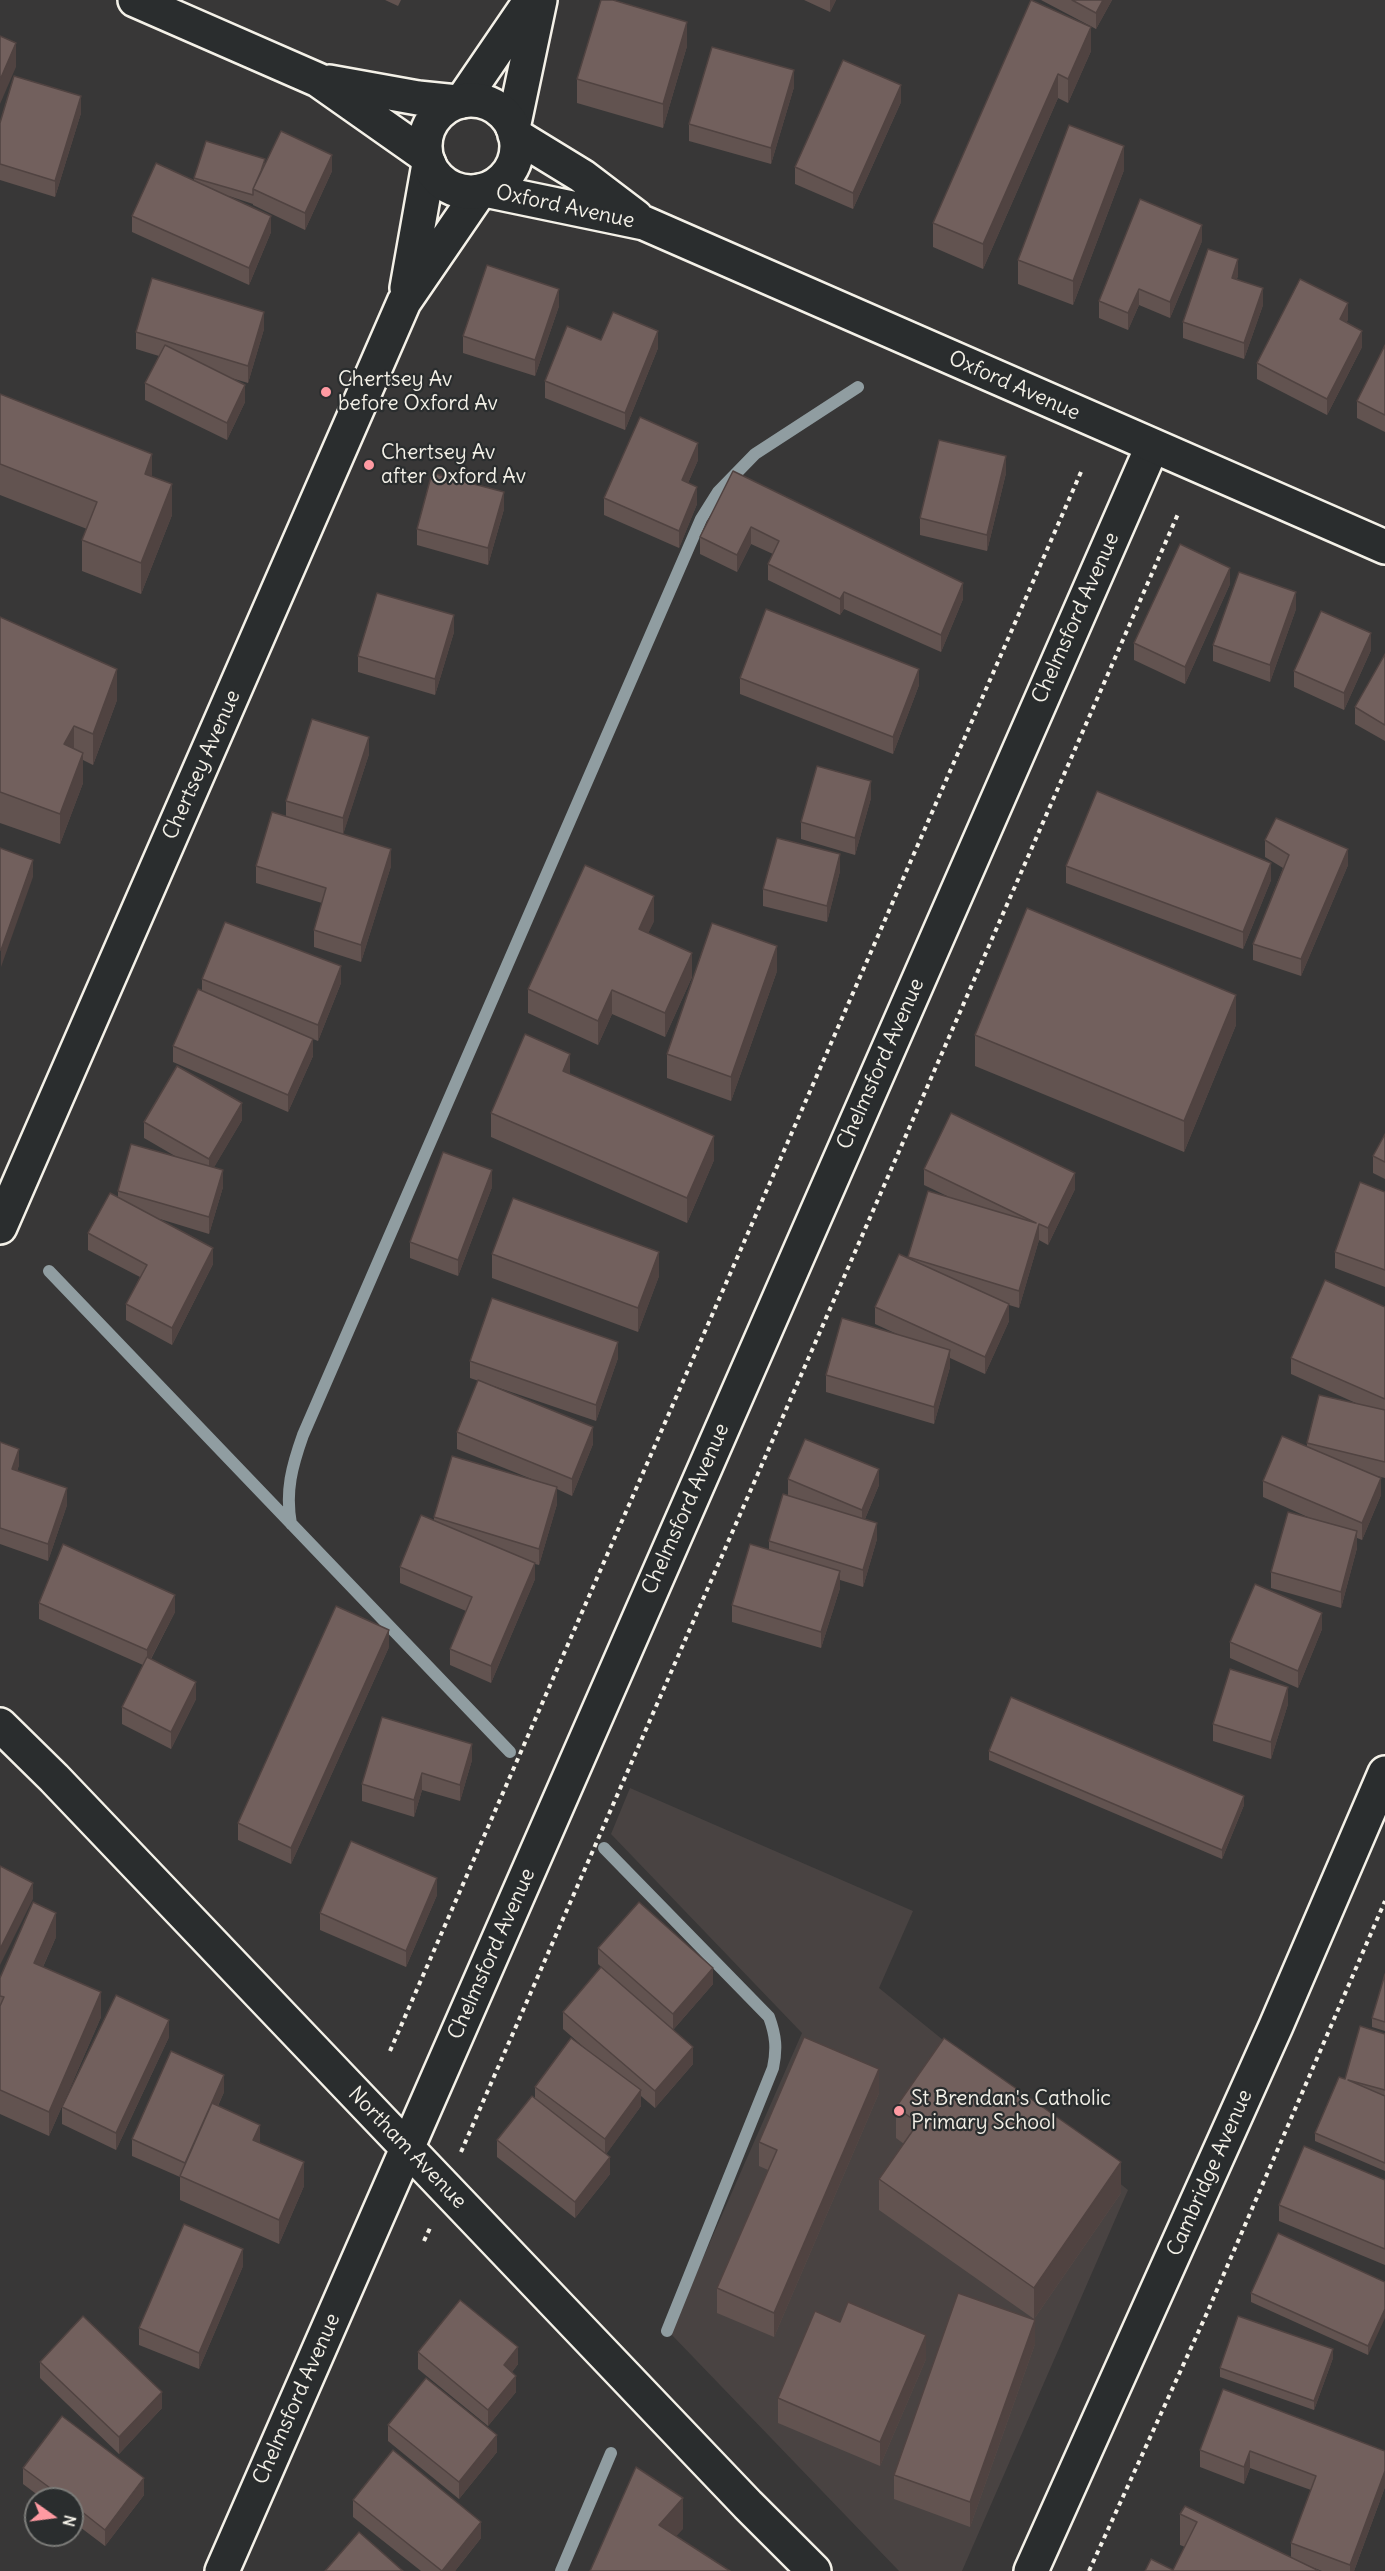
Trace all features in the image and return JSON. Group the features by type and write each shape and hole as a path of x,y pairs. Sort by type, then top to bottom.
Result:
{"street":[{"path":"135,0 318,80 427,160 444,184 455,189 482,190 497,183 507,174 514,162 514,132 540,0"},
{"path":"427,160 428,129 445,108 460,101 531,0"},
{"path":"318,80 418,98 474,100 498,108 514,132"},
{"name":"Oxford Avenue","path":"514,132 582,176 644,224"},
{"name":"Chertsey Avenue","path":"404,302 427,160"},
{"name":"Oxford Avenue","path":"482,190 644,224 1385,547"},
{"name":"Chertsey Avenue","path":"0,1227 404,302 482,190"},
{"name":"Chelmsford Avenue","path":"222,2571 1152,447"},
{"name":"Northam Avenue","path":"0,1725 54,1778 748,2505 814,2571"},
{"name":"Cambridge Avenue","path":"1031,2571 1276,2026 1385,1773"}],"path":[{"path":"390,2051 1081,472"},
{"path":"424,2241 551,1944 1178,514"},
{"path":"1089,2571 1207,2313 1385,1901"}],"shaded area":[{"name":"St Brendan's Catholic Primary School","path":"630,1788 913,1911 879,1988 1128,2190 962,2571 899,2571 670,2333 802,2033 611,1834"}],"building":[{"path":"601,0 613,0 687,22 663,104 577,79"},
{"path":"1031,0 1091,27 1068,79 1058,74 983,244 933,223"},
{"path":"1072,0 1103,0 1096,13"},
{"path":"0,36 16,43 0,80"},
{"path":"712,47 794,70 771,148 689,124"},
{"path":"843,60 901,85 853,193 795,167"},
{"path":"14,76 81,96 55,181 0,164 0,123"},
{"path":"1069,125 1124,146 1073,281 1018,260"},
{"path":"281,131 332,155 305,213 253,189"},
{"path":"206,141 265,159 253,189 253,195 194,178"},
{"path":"156,163 271,216 249,268 132,216"},
{"path":"1140,199 1202,225 1170,302 1139,289 1128,313 1099,301"},
{"path":"1208,249 1238,259 1232,278 1263,288 1244,343 1183,322"},
{"path":"487,265 559,289 535,360 463,336"},
{"path":"152,278 264,312 248,366 136,332"},
{"path":"1300,279 1348,303 1340,319 1362,331 1327,399 1257,363"},
{"path":"613,312 658,331 625,413 545,381 567,326 601,340"},
{"path":"165,345 245,385 227,423 145,383"},
{"path":"1385,345 1385,415 1357,401"},
{"path":"0,394 152,454 145,474 172,484 141,563 82,540 97,502 0,464"},
{"path":"640,417 698,443 682,480 697,487 679,531 604,498"},
{"path":"939,440 1006,456 987,535 920,518"},
{"path":"733,471 963,583 941,635 844,592 840,599 768,564 779,541 751,527 737,555 700,537"},
{"path":"432,473 504,492 488,548 417,529"},
{"path":"1180,544 1230,568 1185,667 1134,643"},
{"path":"1239,572 1296,592 1270,665 1213,645"},
{"path":"377,593 454,615 435,679 358,656"},
{"path":"766,609 919,669 893,737 740,678"},
{"path":"1321,611 1371,633 1344,693 1294,671"},
{"path":"0,617 117,669 93,734 74,726 64,744 83,753 60,814 0,792"},
{"path":"1385,654 1385,725 1355,707"},
{"path":"312,719 369,737 343,818 286,801"},
{"path":"817,766 871,781 855,838 801,822"},
{"path":"1097,791 1271,863 1243,932 1066,866"},
{"path":"272,812 391,849 361,945 314,930 326,888 256,866"},
{"path":"1276,818 1348,849 1301,959 1253,944 1289,855 1265,840"},
{"path":"777,838 840,854 827,906 763,889"},
{"path":"0,848 33,860 1,950 0,950"},
{"path":"585,865 654,896 639,929 692,953 665,1013 612,990 598,1021 528,989"},
{"path":"1027,908 1236,995 1184,1121 975,1035"},
{"path":"225,922 341,966 318,1025 202,979"},
{"path":"712,923 777,946 731,1077 667,1054"},
{"path":"198,989 313,1039 288,1095 173,1046"},
{"path":"525,1034 570,1054 563,1071 714,1136 687,1198 491,1113"},
{"path":"177,1066 242,1103 209,1159 144,1122"},
{"path":"951,1113 1075,1173 1048,1228 1039,1224 1019,1291 908,1257 928,1191 1036,1223 924,1169"},
{"path":"1385,1134 1385,1162 1373,1156"},
{"path":"131,1144 223,1170 209,1217 118,1191"},
{"path":"443,1152 492,1170 458,1260 410,1242"},
{"path":"1360,1182 1385,1192 1385,1270 1335,1252"},
{"path":"110,1193 213,1248 172,1328 126,1304 147,1265 88,1233"},
{"path":"513,1198 659,1252 638,1308 492,1254"},
{"path":"899,1254 1009,1304 985,1357 875,1307"},
{"path":"1325,1280 1385,1307 1385,1399 1291,1358"},
{"path":"492,1298 618,1342 596,1405 470,1361"},
{"path":"842,1318 950,1350 934,1407 826,1375"},
{"path":"478,1380 593,1427 572,1479 457,1432"},
{"path":"1319,1395 1385,1410 1385,1462 1307,1443"},
{"path":"1282,1436 1381,1478 1362,1523 1263,1481"},
{"path":"805,1439 879,1469 862,1510 788,1479"},
{"path":"0,1442 19,1449 12,1469 67,1488 48,1544 0,1528"},
{"path":"452,1456 557,1487 539,1549 434,1517"},
{"path":"783,1494 877,1523 863,1570 769,1541"},
{"path":"1288,1512 1357,1531 1341,1592 1271,1572"},
{"path":"421,1515 535,1563 491,1666 450,1649 472,1597 400,1567"},
{"path":"63,1544 175,1595 147,1650 39,1603"},
{"path":"750,1544 840,1571 821,1632 732,1605"},
{"path":"1255,1584 1322,1613 1298,1671 1230,1642"},
{"path":"336,1606 389,1630 291,1848 238,1823"},
{"path":"147,1657 196,1682 171,1732 122,1707"},
{"path":"1230,1669 1288,1687 1271,1742 1213,1724"},
{"path":"1011,1697 1244,1796 1222,1850 989,1751"},
{"path":"382,1717 472,1744 460,1785 422,1773 414,1800 362,1784"},
{"path":"351,1841 437,1878 406,1951 320,1913"},
{"path":"0,1866 33,1883 0,1949"},
{"path":"33,1902 56,1913 34,1963 101,1992 49,2112 0,2090 0,2006 4,1997 0,1996 0,1978"},
{"path":"639,1902 713,1968 673,2014 598,1948"},
{"path":"601,1967 693,2047 655,2091 563,2012"},
{"path":"1385,1974 1385,2022 1372,2018"},
{"path":"116,1995 169,2020 116,2133 62,2107"},
{"path":"1360,2026 1385,2034 1385,2090 1348,2080 1385,2096 1385,2163 1315,2133 1339,2077 1345,2079"},
{"path":"804,2037 879,2069 774,2313 717,2288 777,2150 759,2142"},
{"path":"571,2038 641,2090 605,2139 535,2087"},
{"path":"944,2038 1121,2162 1034,2288 879,2179 918,2123 896,2107"},
{"path":"171,2051 224,2075 185,2163 132,2139"},
{"path":"532,2096 610,2157 575,2202 497,2140"},
{"path":"212,2103 260,2125 253,2140 304,2162 279,2220 180,2176"},
{"path":"1304,2146 1385,2180 1385,2249 1279,2205"},
{"path":"184,2224 243,2249 199,2353 139,2328"},
{"path":"1278,2233 1385,2282 1385,2309 1368,2346 1251,2293"},
{"path":"958,2293 1035,2320 970,2502 894,2475"},
{"path":"460,2300 518,2347 504,2365 516,2376 488,2410 418,2352"},
{"path":"848,2302 926,2335 880,2442 778,2398 815,2311 840,2322"},
{"path":"83,2316 162,2392 119,2437 40,2362"},
{"path":"1238,2316 1333,2349 1314,2401 1220,2368"},
{"path":"426,2378 497,2435 459,2482 388,2425"},
{"path":"1223,2389 1385,2451 1385,2471 1350,2565 1291,2543 1316,2476 1250,2451 1244,2467 1200,2450"},
{"path":"62,2416 144,2478 105,2530 84,2513 84,2487 49,2487 23,2468"},
{"path":"393,2450 481,2522 442,2571 353,2500"},
{"path":"636,2467 683,2498 659,2525 730,2571 590,2571"},
{"path":"1185,2506 1319,2571 1145,2571 1151,2559 1173,2570 1197,2522 1180,2514"},
{"path":"359,2532 403,2571 325,2571"}],"waterway":[{"path":"291,1524 289,1490 303,1435 701,519 718,492 755,454 858,387"},
{"path":"49,1271 510,1752"},
{"path":"604,1848 769,2017 774,2036 773,2068 667,2331"},
{"path":"561,2571 611,2453"}],"place":[{"name":"Chertsey Av before Oxford Av","path":"326,392"},
{"name":"Chertsey Av after Oxford Av","path":"369,465"},
{"name":"St Brendan's Catholic Primary School","path":"899,2111"}]}
